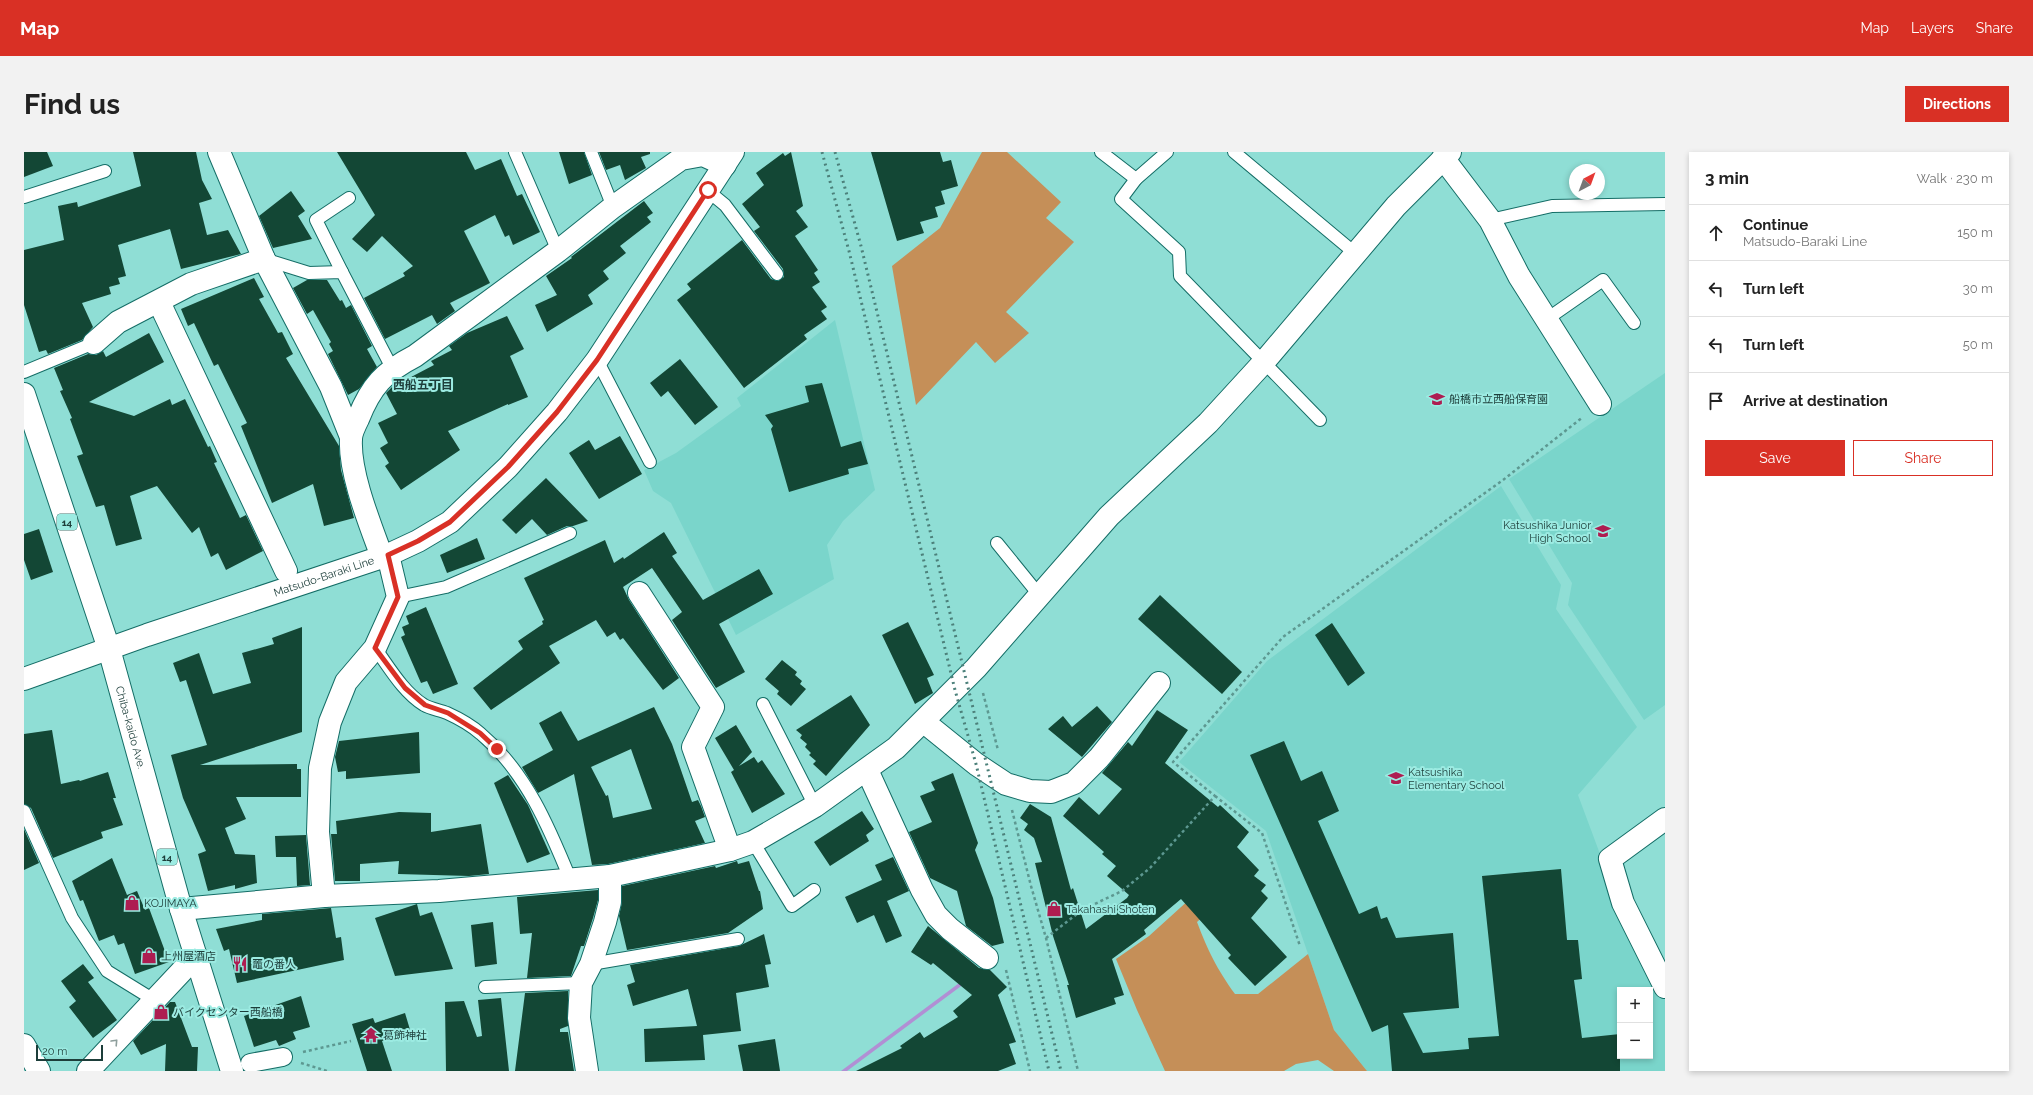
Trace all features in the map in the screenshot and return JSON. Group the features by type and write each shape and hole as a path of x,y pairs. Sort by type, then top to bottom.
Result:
{"main road":[{"path":"219,152 264,259 330,386 351,437 352,456 362,500 385,556 398,597 375,648 346,682 330,722 320,768 318,832 324,896"},
{"path":"181,909 324,896 439,891 610,876 730,850 752,842 815,806 896,748 924,722 976,668 1109,516 1208,423 1263,363 1396,206 1446,155 1490,220 1519,276 1600,404"},
{"path":"351,437 367,397 392,368 415,356 558,250 613,207 681,159 703,156 729,158"},
{"name":"Matsudo-Baraki Line","path":"24,679 385,556 418,541 450,522 508,467 557,412 597,360 729,158"},
{"path":"94,343 118,322 191,284 264,259"},
{"path":"159,302 286,572"},
{"name":"Chiba-kaido Ave.","path":"24,394 109,649 181,909 235,1067"},
{"path":"639,593 713,707 693,747 730,850"},
{"path":"924,722 976,764 1006,784 1030,791 1051,792 1074,783 1099,758 1160,683"},
{"path":"867,770 922,890 936,914 950,929 987,958"},
{"path":"1663,977 1623,903 1610,859 1665,819"},
{"path":"587,1071 579,1018 581,983 591,964 610,902 610,876"},
{"path":"88,1071 196,956"},
{"path":"24,1045 39,1071"}],"street":[{"path":"235,1067 283,1057"}],"lane":[{"path":"516,152 558,250"},
{"path":"591,152 613,207"},
{"path":"1101,152 1136,179"},
{"path":"1167,152 1136,179 1121,199 1179,252 1180,276 1320,420"},
{"path":"1234,152 1356,254"},
{"path":"24,197 105,171"},
{"path":"708,190 725,205 777,274"},
{"path":"349,198 316,220 392,368"},
{"path":"1490,220 1552,206 1665,204"},
{"path":"264,259 309,273 342,272"},
{"path":"1547,319 1603,280 1634,323"},
{"path":"24,372 94,343"},
{"path":"597,360 650,462"},
{"path":"398,597 446,587 570,533"},
{"path":"997,543 1040,596"},
{"path":"375,648 405,688 425,705 448,713 480,733 497,749 518,774 545,820 571,880"},
{"path":"763,704 815,806"},
{"path":"24,811 72,918 107,970 154,1000"},
{"path":"752,842 792,906 814,890"},
{"path":"591,964 738,939"},
{"path":"486,987 581,983"}],"path":[{"path":"1300,946 1262,833 1173,762 1284,637 1503,480 1600,404"},
{"path":"976,668 1031,886 1046,938 1078,1071"},
{"path":"1046,938 1082,910 1122,891 1150,868 1215,796"},
{"path":"987,958 1005,964 1030,1071"},
{"path":"319,1048 351,1041"},
{"path":"283,1057 327,1071"}],"shaded area":[{"path":"982,152 1007,152 1061,202 1046,218 1074,242 1006,312 1029,333 995,363 976,342 916,405 892,266 940,228"},
{"path":"835,320 875,490 843,521 827,545 834,579 736,635 671,503 653,491 644,470 676,453 741,406 737,398"},
{"name":"Katsushika Junior High School","path":"1665,373 1665,705 1644,720 1568,605 1572,583 1509,479"},
{"name":"Katsushika Elementary School","path":"1501,486 1561,585 1556,609 1637,727 1578,795 1619,905 1665,998 1665,1071 1367,1071 1334,1030 1266,831 1179,762 1267,661"},
{"path":"1212,879 1229,892 1197,922 1213,960 1235,994 1258,994 1308,954 1334,1030 1367,1071 1334,1071 1318,1060 1296,1064 1284,1071 1165,1071 1137,1010 1116,959 1149,936"},
{"path":"978,969 980,972 847,1071 841,1071"}],"building":[{"path":"24,152 47,152 53,166 24,177"},
{"path":"133,152 196,152 202,180 212,199 199,203 207,235 228,230 241,254 181,269 170,229 118,245 126,276 118,278 120,284 109,287 111,294 82,303 93,327 82,340 48,354 46,350 39,352 24,305 24,250 64,240 58,206 77,202 78,207 141,186"},
{"path":"337,152 466,152 475,170 501,159 517,196 522,194 540,232 513,245 509,235 505,237 495,215 464,231 490,283 450,303 455,311 437,324 432,315 385,339 364,298 405,276 403,273 413,266 382,236 367,252 352,239 375,215"},
{"path":"559,152 584,152 592,175 569,184"},
{"path":"599,152 650,152 650,154 641,157 646,168 625,180 620,165 606,170"},
{"path":"791,152 803,206 796,211 808,227 795,236 818,270 814,273 820,282 812,287 827,307 821,311 827,319 804,335 807,339 744,388 677,300 691,289 687,284 742,240 771,279 778,281 784,277 783,269 754,231 760,227 742,204 764,185 756,173 783,153 785,156"},
{"path":"871,152 940,152 943,162 951,160 958,186 941,191 945,204 935,207 938,217 920,222 924,233 897,241"},
{"path":"291,191 305,211 298,216 312,239 273,248 259,216"},
{"path":"644,201 653,213 647,217 651,222 620,246 626,253 603,271 609,279 588,295 593,304 547,332 535,305 557,295 546,276 572,258 571,257"},
{"path":"254,278 264,297 259,299 278,333 282,332 293,354 286,358 339,446 341,470 354,518 324,526 313,484 272,503 241,426 247,423 218,364 214,366 194,323 188,326 181,309"},
{"path":"307,280 327,280 346,308 351,305 372,346 367,349 377,367 359,389 348,395 328,354 333,351 329,344 331,342 313,310 307,314 293,288"},
{"path":"507,316 524,349 510,356 528,397 508,404 448,431 460,450 401,490 385,466 389,463 380,448 388,443 378,423 397,414 386,393 392,387 434,365 431,361 452,350 449,346 467,333"},
{"path":"149,333 164,362 89,402 134,416 170,399 172,405 185,399 208,447 210,446 217,462 214,463 240,518 246,515 263,551 226,570 218,553 211,557 199,527 192,533 157,486 130,496 142,539 116,546 104,505 96,507 77,456 83,454 70,419 72,418 60,391 63,390 54,368 88,354 96,355 103,351 106,357"},
{"path":"680,359 718,407 695,425 668,391 661,397 650,383"},
{"path":"822,383 841,447 861,441 868,464 848,469 849,474 789,492 771,429 773,426 765,415 809,402 805,386"},
{"path":"620,436 642,474 599,499 569,453 589,440 595,450"},
{"path":"546,478 588,521 573,526 567,526 547,535 532,519 516,534 502,520"},
{"path":"39,529 53,572 31,580 24,560 24,534"},
{"path":"664,532 677,553 672,556 703,600 759,569 773,594 719,624 745,672 716,688 672,620 682,612 652,568 623,587 629,600 679,678 663,690 623,638 620,640 615,632 607,637 596,620 549,646 560,663 491,710 473,688 523,649 518,641 543,624 542,621 544,620 524,578 605,540 614,563 623,557 624,559"},
{"path":"477,538 485,559 447,573 440,555"},
{"path":"1160,595 1242,672 1222,694 1138,619"},
{"path":"426,607 458,684 433,694 427,681 421,683 401,637 405,635 402,627 409,624 406,616"},
{"path":"908,622 934,675 927,678 933,693 915,704 882,635"},
{"path":"1332,623 1365,673 1348,686 1315,635"},
{"path":"302,627 302,732 200,765 297,764 297,769 301,769 301,797 236,797 246,819 225,828 235,854 255,855 257,883 235,889 235,885 208,891 198,854 206,851 183,798 171,755 207,745 186,680 180,682 173,663 199,653 213,694 251,683 242,653 274,644 272,638"},
{"path":"782,660 797,672 795,675 802,681 800,684 806,689 791,706 777,694 779,691 765,679"},
{"path":"851,695 870,725 826,776 813,764 816,761 809,755 811,753 805,747 807,744 800,738 802,735 796,730"},
{"path":"1097,706 1112,722 1082,757 1048,729 1063,716 1072,727"},
{"path":"654,707 672,744 692,802 698,800 701,806 705,817 695,821 705,843 608,864 592,865 574,774 538,793 522,767 553,750 539,723 561,711 578,741","holes":["631,749 652,809 613,818 608,795 606,796 591,767"]},
{"path":"1157,710 1188,730 1165,763 1218,807 1220,805 1249,832 1237,847 1259,870 1254,876 1266,885 1261,891 1268,898 1251,918 1287,957 1255,986 1228,958 1231,955 1181,899 1144,930 1146,934 1112,959 1124,995 1114,998 1116,1004 1076,1018 1067,985 1069,985 1053,936 1035,863 1042,862 1034,838 1024,830 1028,824 1020,818 1030,804 1051,817 1071,890 1073,888 1086,929 1129,895 1107,876 1116,866 1102,854 1104,852 1063,816 1079,797 1099,815 1122,789 1102,773 1128,742 1132,746"},
{"path":"736,725 752,752 739,766 754,757 758,763 762,760 785,794 752,813 731,772 734,770 715,738"},
{"path":"52,730 61,784 80,781 108,772 116,798 113,798 123,825 101,832 103,838 53,858 31,808 24,804 24,734"},
{"path":"419,732 420,773 346,779 346,771 338,772 335,757 339,741"},
{"path":"1284,741 1301,781 1322,771 1339,811 1318,821 1359,914 1377,906 1381,919 1387,917 1396,938 1453,933 1459,1008 1403,1013 1423,1053 1469,1049 1468,1038 1499,1036 1482,876 1561,869 1567,940 1578,940 1582,979 1574,980 1582,1038 1617,1034 1617,1059 1620,1059 1620,1071 1392,1071 1388,1025 1372,1032 1250,755"},
{"path":"953,773 978,843 975,850 993,898 1004,943 992,946 966,926 957,891 930,878 909,832 932,822 920,796 935,790 931,782"},
{"path":"508,775 528,805 550,854 527,863 494,783"},
{"path":"862,811 874,829 866,835 869,841 830,866 814,842"},
{"path":"399,812 431,813 431,832 481,824 489,874 469,876 398,874 399,861 360,864 360,881 335,881 331,834 337,834 336,821"},
{"path":"24,829 39,863 24,870"},
{"path":"306,835 310,885 297,886 296,857 276,857 275,836"},
{"path":"893,857 909,891 887,901 902,936 886,943 874,915 857,923 845,897 882,880 875,865"},
{"path":"112,858 127,895 137,891 145,910 149,908 169,962 135,974 124,943 118,945 114,935 99,941 83,900 80,901 72,881"},
{"path":"737,861 738,864 749,861 760,891 763,909 728,933 627,950 619,916 622,902 622,886 715,866 716,868"},
{"path":"598,890 598,900 593,918 584,946 581,946 571,976 527,978 532,933 520,934 517,897"},
{"path":"417,904 420,916 432,912 453,969 395,976 375,918"},
{"path":"331,908 336,938 341,937 344,960 237,983 229,949 224,951 216,929 262,920 262,914"},
{"path":"493,922 497,964 475,967 471,925"},
{"path":"928,926 979,968 990,970 1007,987 998,995 1016,1042 1009,1044 1016,1064 998,1071 856,1071 902,1048 900,1046 920,1032 924,1038 958,1017 953,1011 972,995 933,963 931,965 911,952"},
{"path":"764,934 771,964 765,965 769,987 736,993 741,1031 703,1035 705,1060 645,1062 644,1029 697,1026 688,989 633,1006 627,985 635,982 630,965 739,946"},
{"path":"83,964 94,978 88,982 117,1020 93,1038 69,1007 76,1001 61,981"},
{"path":"568,991 568,1026 560,1029 560,1032 568,1032 574,1071 515,1071 525,993"},
{"path":"301,996 310,1027 293,1032 296,1039 279,1046 276,1040 254,1047 244,1016"},
{"path":"501,998 509,1071 446,1071 445,1002 464,1001 477,1037 482,1036 478,1000"},
{"path":"170,1002 175,1002 192,1047 198,1047 197,1071 165,1071 166,1044 141,1055 133,1041"},
{"name":"葛飾神社","path":"405,1013 411,1033 382,1041 392,1071 367,1071 352,1024 373,1018 375,1023"},
{"path":"775,1039 780,1071 743,1071 738,1045"}],"railway":[{"path":"822,152 849,251 955,690 976,764 1049,1071"},
{"path":"835,152 861,246 1061,1071"}],"place":[{"name":"船橋市立西船保育園","path":"1437,399"},
{"name":"Katsushika Junior High School","path":"1603,531"},
{"name":"Katsushika Elementary School","path":"1396,778"},
{"name":"KOJIMAYA","path":"132,903"},
{"name":"Takahashi Shoten","path":"1054,909"},
{"name":"上州屋酒店","path":"149,956"},
{"name":"竈の番人","path":"240,964"},
{"name":"バイクセンター西船橋","path":"161,1012"},
{"name":"葛飾神社","path":"371,1035"}],"district":[{"name":"西船五丁目","path":"423,385"}],"route":[{"path":"497,749 480,733 448,713 425,705 405,688 375,648 398,597 388,555 418,541 450,522 508,467 557,412 597,360 708,190"}]}
